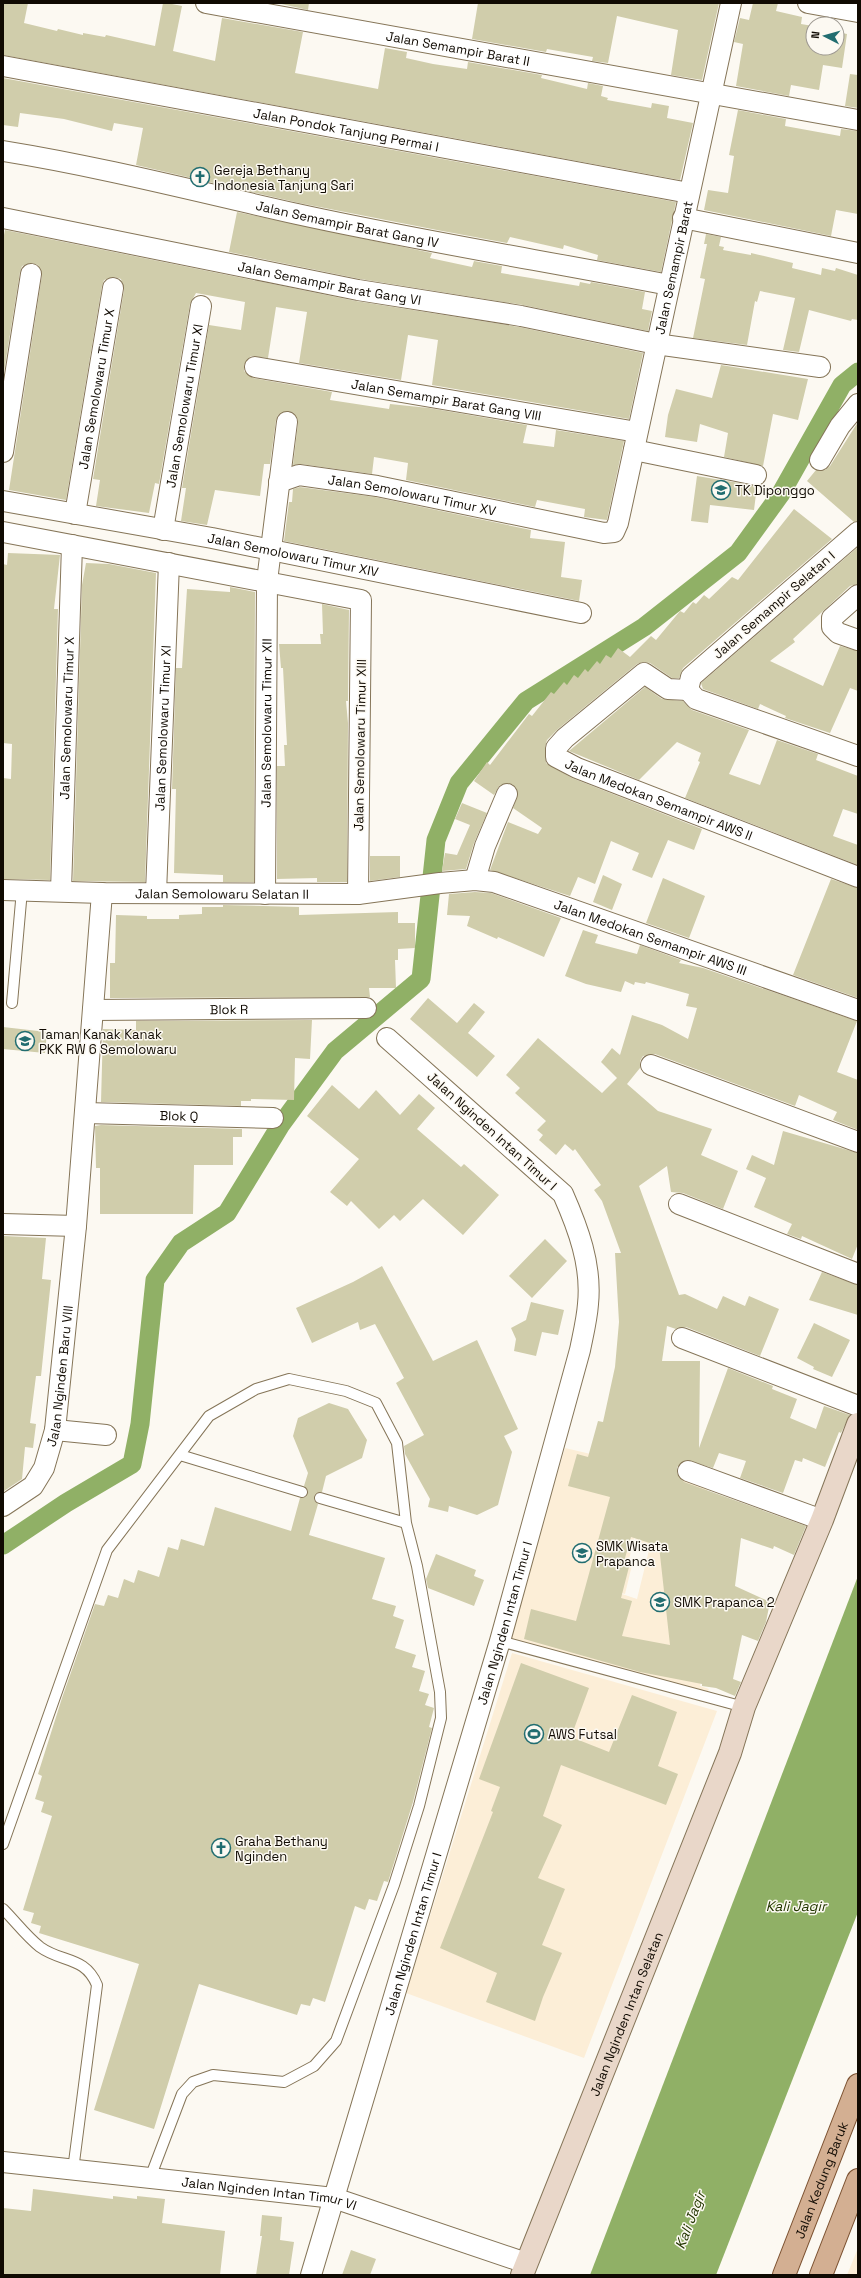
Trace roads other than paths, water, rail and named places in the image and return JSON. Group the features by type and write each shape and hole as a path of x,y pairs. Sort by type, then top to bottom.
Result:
{"main road":[{"name":"Jalan Kedung Baruk","path":"784,2275 858,2085"},
{"path":"821,2275 858,2180"}],"street":[{"name":"Jalan Semampir Barat II","path":"206,3 858,120"},
{"name":"Jalan Semampir Barat","path":"614,532 618,523 683,218 731,3"},
{"path":"808,3 858,12"},
{"name":"Jalan Pondok Tanjung Permai I","path":"3,66 689,193"},
{"name":"Jalan Semampir Barat Gang IV","path":"3,151 131,176 320,218 669,286"},
{"name":"Jalan Semampir Barat Gang VI","path":"3,218 358,290 514,314 656,344 820,367"},
{"path":"683,218 858,253"},
{"path":"3,452 31,274"},
{"name":"Jalan Semolowaru Timur X","path":"75,514 113,288"},
{"name":"Jalan Semolowaru Timur XI","path":"163,530 201,306"},
{"name":"Jalan Semampir Barat Gang VIII","path":"256,366 636,441 756,475"},
{"path":"820,460 840,426 858,404"},
{"path":"272,552 287,422"},
{"name":"Jalan Semolowaru Timur XV","path":"279,482 299,476 376,486 604,533 614,532"},
{"name":"Jalan Semolowaru Timur XIV","path":"3,502 163,530 581,613"},
{"path":"3,532 267,581"},
{"name":"Jalan Semampir Selatan I","path":"690,683 858,532"},
{"name":"Jalan Semolowaru Timur X","path":"61,892 72,545"},
{"name":"Jalan Semolowaru Timur XII","path":"265,894 267,581 272,552"},
{"name":"Jalan Semolowaru Timur XI","path":"156,893 169,563"},
{"name":"Jalan Semolowaru Timur XIII","path":"267,581 357,598 362,603 358,894"},
{"path":"858,595 832,618 832,628 838,633 858,640"},
{"name":"Jalan Medokan Semampir AWS II","path":"690,683 668,689 644,673 565,738 556,748 556,757 577,768 858,877"},
{"path":"690,683 696,699 858,756"},
{"path":"475,880 485,846 508,794"},
{"name":"Jalan Medokan Semampir AWS III","path":"440,883 475,880 508,886 858,1010"},
{"name":"Jalan Semolowaru Selatan II","path":"12,890 102,893 358,894 440,883"},
{"name":"Jalan Nginden Baru VIII","path":"3,1506 33,1486 44,1468 55,1430 76,1226 102,893"},
{"name":"Blok R","path":"93,1010 366,1008"},
{"name":"Jalan Nginden Intan Timur I","path":"311,2275 500,1642 580,1350 588,1303 586,1263 577,1226 563,1194 387,1038"},
{"path":"650,1065 858,1142"},
{"name":"Blok Q","path":"85,1113 273,1118"},
{"path":"679,1204 858,1274"},
{"path":"3,1224 76,1226"},
{"path":"682,1338 858,1406"},
{"name":"Jalan Nginden Intan Selatan","path":"524,2269 730,1753 744,1707 822,1520 858,1424"},
{"path":"55,1430 106,1435"},
{"path":"688,1471 822,1520"},
{"name":"Jalan Nginden Intan Timur VI","path":"3,2162 334,2198 524,2269"}],"lane":[{"path":"12,890 12,1003"},
{"path":"3,1844 107,1550 209,1416 256,1389 289,1379 346,1391 376,1403 397,1443 406,1523 417,1566 436,1661 440,1692 441,1718 419,1806 394,1886 336,2041 314,2066 284,2082 213,2075 193,2082 182,2094 150,2178"},
{"path":"180,1455 302,1492"},
{"path":"320,1498 406,1523"},
{"path":"500,1642 744,1707"},
{"path":"3,1909 41,1947 82,1965 92,1974 97,1985 73,2170"}],"water":[{"name":"Kali Jagir","path":"858,1576 858,1912 716,2275 590,2275"}],"waterway":[{"path":"3,1545 66,1503 132,1464 140,1424 155,1280 181,1243 227,1213 280,1126 335,1051 421,979 436,840 459,783 526,701 644,627 738,553 780,495 842,385 858,372"}],"place":[{"name":"Gereja Bethany Indonesia Tanjung Sari","path":"200,177"},
{"name":"TK Diponggo","path":"721,490"},
{"name":"Taman Kanak Kanak PKK RW 6 Semolowaru","path":"25,1041"},
{"name":"SMK Wisata Prapanca","path":"582,1553"},
{"name":"SMK Prapanca 2","path":"660,1602"},
{"name":"AWS Futsal","path":"534,1734"},
{"name":"Graha Bethany Nginden","path":"221,1848"}]}
